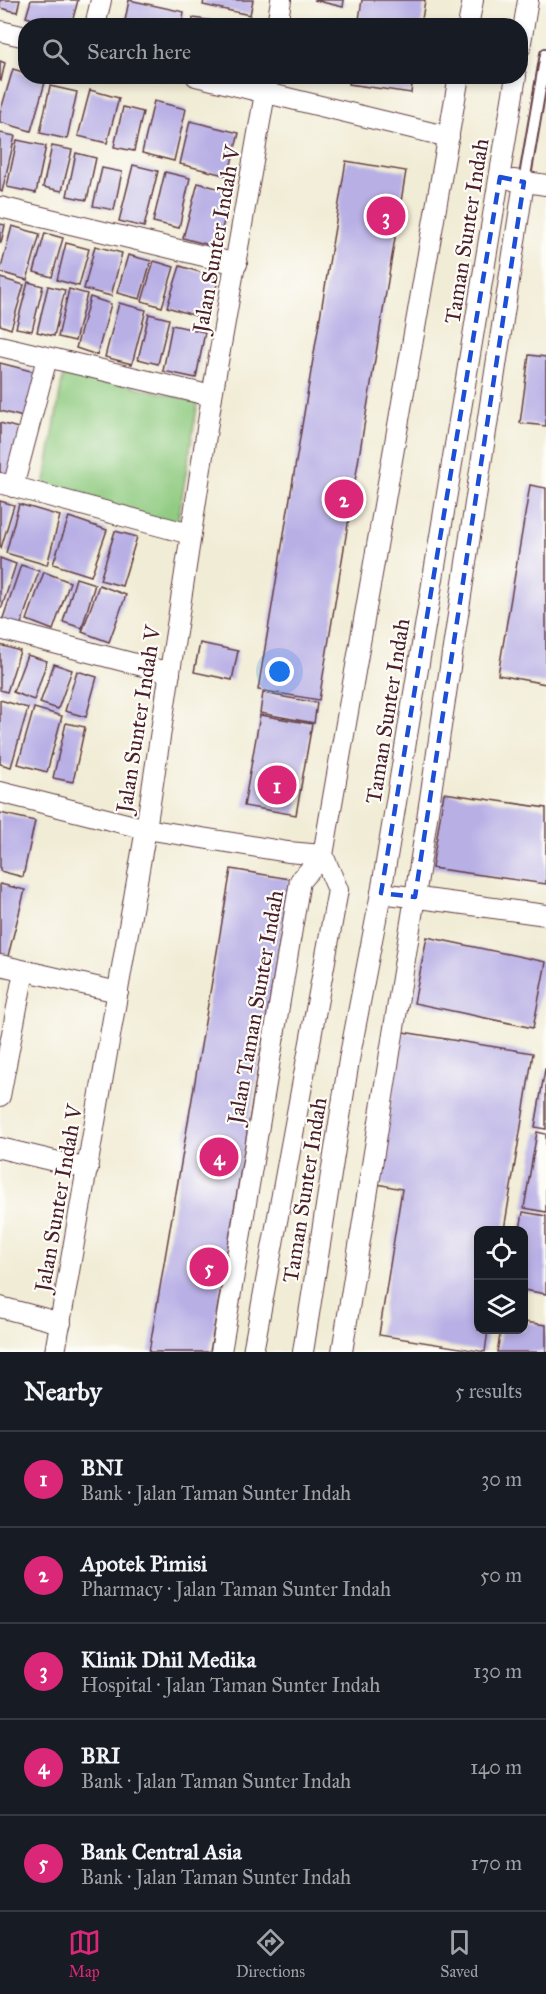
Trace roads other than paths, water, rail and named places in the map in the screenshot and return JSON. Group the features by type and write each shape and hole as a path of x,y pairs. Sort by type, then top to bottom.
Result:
{"street":[{"path":"97,18 101,0"},
{"path":"278,18 281,0"},
{"path":"469,18 472,0"},
{"path":"525,18 528,0"},
{"path":"0,31 18,35"},
{"path":"253,1352 338,890 323,855 458,84"},
{"name":"Taman Sunter Indah","path":"303,1352 349,1060 381,893 515,84"},
{"path":"267,85 449,136"},
{"name":"Jalan Sunter Indah V","path":"55,1352 146,829 212,396 267,85"},
{"path":"500,177 546,185"},
{"path":"342,1352 415,897 524,182"},
{"path":"0,207 237,264"},
{"path":"0,346 212,396"},
{"path":"48,358 6,485 190,534"},
{"path":"0,629 170,673"},
{"path":"0,792 146,829 288,852 323,855"},
{"name":"Jalan Taman Sunter Indah","path":"220,1352 300,881 323,855"},
{"path":"381,893 546,915"},
{"path":"0,965 118,992"},
{"path":"0,1096 24,970"},
{"path":"0,1148 88,1168"},
{"path":"241,1235 274,1240"},
{"path":"0,1307 61,1323"}],"lane":[{"path":"524,182 546,54"}],"place":[{"name":"Klinik Dhil Medika","path":"386,216"},
{"name":"Apotek Pimisi","path":"344,499"},
{"name":"BNI","path":"277,785"},
{"name":"BRI","path":"219,1157"},
{"name":"Bank Central Asia","path":"209,1267"}]}
